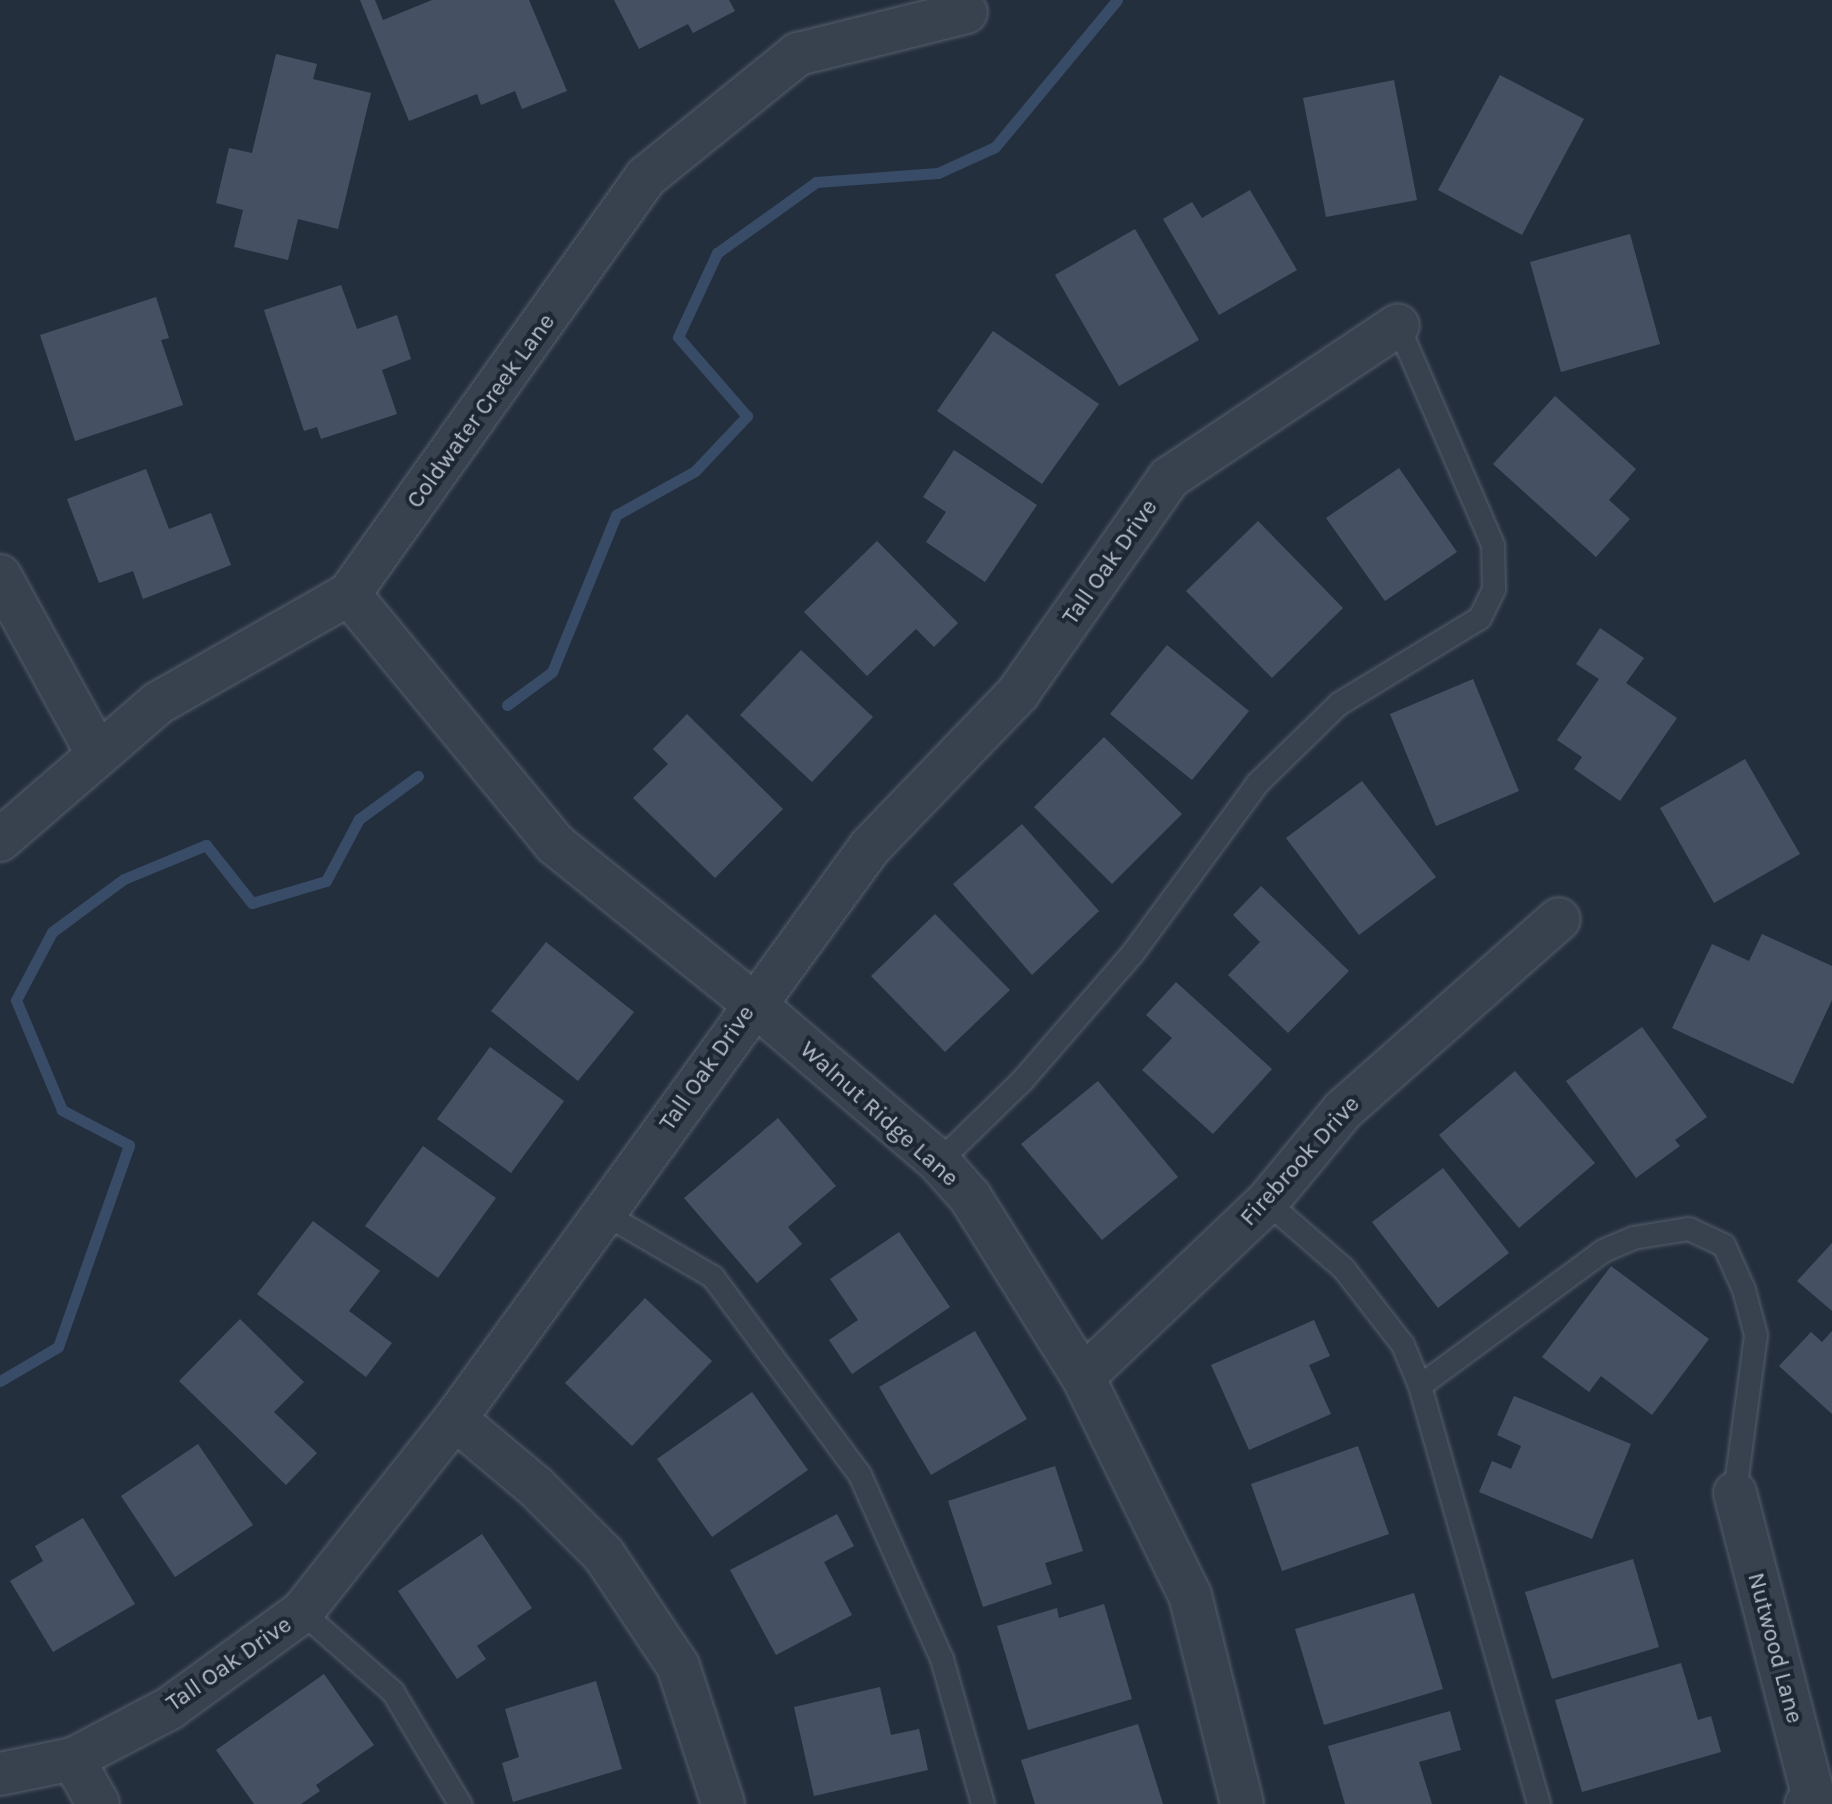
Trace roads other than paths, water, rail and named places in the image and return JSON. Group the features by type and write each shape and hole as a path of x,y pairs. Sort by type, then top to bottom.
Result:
{"street":[{"name":"Coldwater Creek Lane","path":"0,840 158,703 349,594 646,177 798,54 966,12"},
{"name":"Tall Oak Drive","path":"0,1774 73,1759 170,1708 302,1612 455,1419 605,1214 753,1003 870,847 1018,693 1169,478 1398,325"},
{"path":"0,576 98,755"},
{"name":"Walnut Ridge Lane","path":"349,594 555,844 753,1003 939,1162 970,1197 1083,1377 1190,1595 1242,1804"},
{"name":"Firebrook Drive","path":"1083,1377 1267,1202 1343,1110 1559,919"},
{"path":"455,1419 536,1487 604,1555 678,1666 723,1804"},
{"name":"Nutwood Lane","path":"1735,1493 1811,1803"},
{"path":"73,1759 98,1804"}],"lane":[{"path":"939,1162 1023,1080 1133,953 1257,784 1339,704 1480,618 1494,589 1493,545 1398,325"},
{"path":"1267,1202 1344,1269 1403,1345 1420,1386 1539,1804"},
{"path":"605,1214 713,1277 860,1475 942,1659 983,1804"},
{"path":"1420,1386 1603,1251 1633,1238 1689,1229 1724,1245 1744,1290 1756,1335 1735,1493"},
{"path":"302,1612 393,1692 460,1804"}],"waterway":[{"path":"507,705 552,672 616,515 695,471 747,416 678,337 717,253 816,182 938,173 995,147 1117,0"},
{"path":"0,1381 58,1347 129,1145 62,1110 16,1000 52,932 124,879 206,845 252,903 326,881 359,819 418,776"}]}
